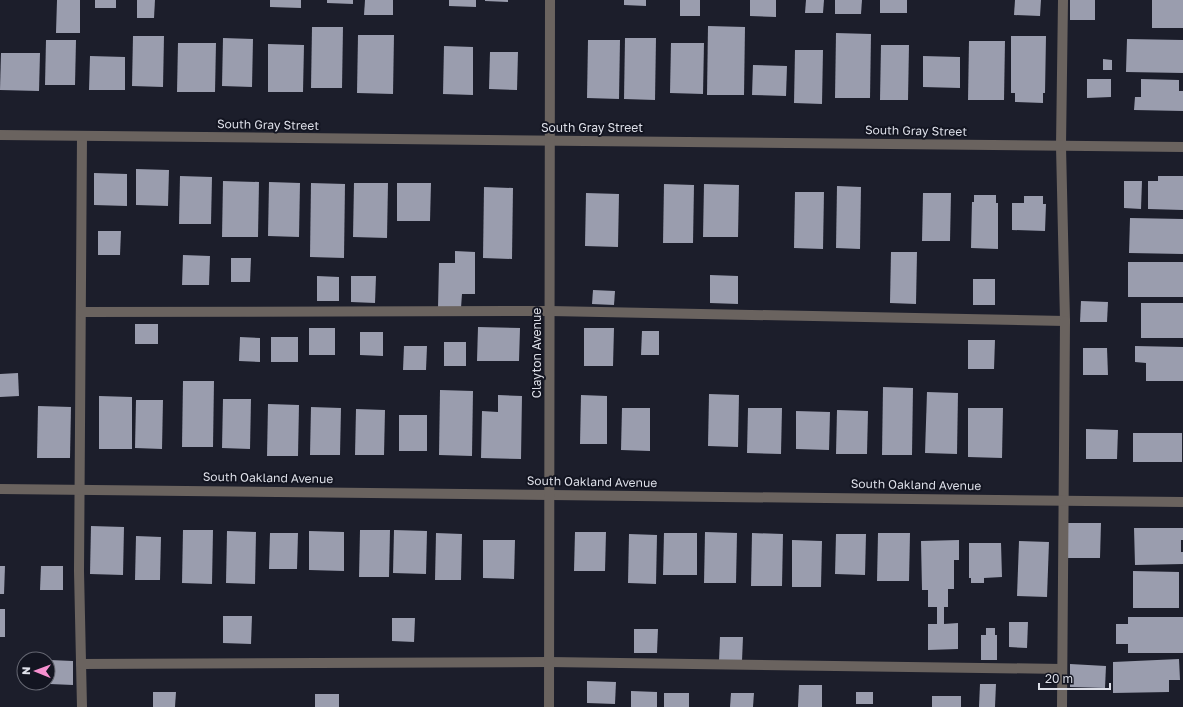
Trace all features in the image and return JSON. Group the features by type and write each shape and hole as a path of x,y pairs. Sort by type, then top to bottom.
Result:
{"street":[{"name":"Clayton Avenue","path":"549,707 550,0"},
{"path":"1062,0 1061,146 1065,321 1062,707"},
{"name":"South Gray Street","path":"0,135 1183,147"},
{"path":"82,136 79,571 82,707"},
{"path":"81,312 550,312 1065,321"},
{"name":"South Oakland Avenue","path":"0,489 1183,502"},
{"path":"81,664 549,662 1062,669"}],"building":[{"path":"57,0 80,0 80,33 56,33"},
{"path":"95,0 116,0 116,8 95,8"},
{"path":"137,0 155,0 154,18 137,18"},
{"path":"270,0 301,0 301,8 270,7"},
{"path":"327,0 353,0 353,4 327,3"},
{"path":"365,0 393,0 393,15 364,15"},
{"path":"449,0 476,0 476,7 449,6"},
{"path":"508,0 508,2 485,1"},
{"path":"624,0 646,0 646,6 624,5"},
{"path":"680,0 700,0 700,16 680,16"},
{"path":"750,0 776,0 776,17 750,16"},
{"path":"806,0 824,0 823,13 805,13"},
{"path":"835,0 862,0 861,14 835,14"},
{"path":"880,0 907,0 907,13 880,13"},
{"path":"1015,0 1041,0 1040,16 1014,15"},
{"path":"1070,0 1095,0 1095,20 1070,20"},
{"path":"1152,0 1183,0 1183,28 1152,28"},
{"path":"708,26 745,27 744,95 707,95"},
{"path":"312,27 343,27 342,88 311,88"},
{"path":"836,33 871,34 870,98 835,98"},
{"path":"358,35 394,35 393,94 357,93"},
{"path":"133,36 164,36 163,87 132,86"},
{"path":"1011,36 1046,36 1045,93 1043,93 1043,103 1015,102 1015,93 1011,93"},
{"path":"223,38 253,39 252,87 222,86"},
{"path":"625,38 656,38 655,100 624,99"},
{"path":"1127,39 1183,40 1183,73 1126,72"},
{"path":"46,40 76,40 75,85 45,85"},
{"path":"588,40 620,40 619,99 587,98"},
{"path":"969,41 1005,41 1004,100 968,100"},
{"path":"178,43 216,43 215,92 177,92"},
{"path":"671,43 704,43 703,94 670,93"},
{"path":"268,44 304,45 303,92 268,92"},
{"path":"881,45 909,45 908,100 880,100"},
{"path":"444,46 473,47 473,95 443,94"},
{"path":"795,50 823,50 822,104 794,103"},
{"path":"490,52 518,52 517,90 489,89"},
{"path":"1,53 40,53 39,91 0,90"},
{"path":"90,56 125,57 125,90 89,90"},
{"path":"923,56 960,57 960,88 923,87"},
{"path":"1103,59 1112,60 1112,70 1103,70"},
{"path":"753,65 787,66 786,96 752,95"},
{"path":"1087,79 1111,79 1111,97 1087,98"},
{"path":"1141,79 1179,80 1179,91 1183,91 1183,111 1134,110 1135,97 1141,97"},
{"path":"136,169 169,170 168,206 136,205"},
{"path":"94,173 127,174 127,206 94,205"},
{"path":"180,176 212,177 211,224 179,224"},
{"path":"1158,176 1183,176 1183,210 1148,209 1148,181 1158,181"},
{"path":"223,181 259,182 258,237 222,237"},
{"path":"1124,181 1142,181 1141,209 1124,208"},
{"path":"269,182 300,183 299,237 268,236"},
{"path":"311,183 345,184 344,258 310,257"},
{"path":"354,183 388,183 387,238 353,237"},
{"path":"397,183 431,183 430,221 397,221"},
{"path":"664,184 694,185 693,243 663,243"},
{"path":"704,184 739,185 738,237 703,237"},
{"path":"837,186 861,187 860,249 836,248"},
{"path":"484,187 513,188 512,259 483,258"},
{"path":"795,192 824,192 823,249 794,248"},
{"path":"586,193 619,194 618,247 585,246"},
{"path":"923,193 951,193 950,241 922,241"},
{"path":"974,195 996,195 996,203 998,203 998,249 971,248 972,202 974,202"},
{"path":"1024,196 1043,196 1043,204 1046,204 1045,231 1012,230 1012,203 1024,203"},
{"path":"1130,218 1183,219 1183,254 1129,253"},
{"path":"98,231 121,231 120,255 98,255"},
{"path":"455,251 475,252 475,294 462,294 461,308 438,308 439,263 455,263"},
{"path":"891,252 917,252 916,304 890,303"},
{"path":"183,255 210,256 209,285 182,285"},
{"path":"231,258 251,258 250,282 231,282"},
{"path":"1128,262 1183,262 1183,297 1128,297"},
{"path":"710,275 738,276 738,304 710,303"},
{"path":"317,276 339,277 339,301 317,301"},
{"path":"351,276 376,276 375,303 351,302"},
{"path":"973,279 995,279 995,305 973,305"},
{"path":"593,290 615,291 614,305 592,304"},
{"path":"1081,301 1108,302 1107,322 1080,322"},
{"path":"1141,303 1183,303 1183,338 1141,338"},
{"path":"135,324 158,324 158,344 135,344"},
{"path":"478,327 520,328 519,361 477,361"},
{"path":"309,328 335,328 335,355 309,355"},
{"path":"584,328 614,328 613,366 584,366"},
{"path":"642,331 659,331 659,355 641,355"},
{"path":"360,332 383,332 383,356 360,355"},
{"path":"240,337 260,338 260,362 239,361"},
{"path":"271,337 298,337 298,362 271,362"},
{"path":"968,340 995,340 994,369 968,369"},
{"path":"444,342 466,342 466,366 444,366"},
{"path":"404,346 427,346 426,370 403,370"},
{"path":"1135,346 1183,347 1183,381 1146,381 1146,363 1135,362"},
{"path":"1083,348 1107,348 1108,375 1083,375"},
{"path":"18,373 19,396 0,397 0,374"},
{"path":"183,381 214,381 213,447 182,447"},
{"path":"883,387 913,388 912,455 882,455"},
{"path":"440,390 473,391 472,456 439,455"},
{"path":"927,392 958,393 957,454 925,453"},
{"path":"709,394 739,395 738,447 708,446"},
{"path":"498,395 522,396 521,459 481,458 482,411 498,412"},
{"path":"581,395 607,396 607,444 580,444"},
{"path":"99,396 132,397 132,449 99,449"},
{"path":"223,399 251,399 250,449 222,448"},
{"path":"136,400 163,400 162,449 135,448"},
{"path":"268,404 299,405 298,456 267,456"},
{"path":"38,406 71,407 70,458 37,458"},
{"path":"311,407 341,408 340,455 310,455"},
{"path":"622,408 650,408 650,451 621,450"},
{"path":"748,408 782,408 781,454 747,453"},
{"path":"968,408 1003,408 1002,458 968,457"},
{"path":"356,409 385,410 384,455 355,455"},
{"path":"837,410 868,411 867,454 836,454"},
{"path":"796,411 830,412 829,450 796,449"},
{"path":"399,415 427,415 427,451 399,451"},
{"path":"1086,429 1118,430 1117,459 1086,459"},
{"path":"1133,433 1182,433 1182,462 1133,462"},
{"path":"1067,523 1101,523 1100,558 1067,558"},
{"path":"91,526 124,527 123,575 90,574"},
{"path":"1134,528 1183,528 1181,552 1183,552 1183,564 1135,565"},
{"path":"183,530 213,530 212,584 182,583"},
{"path":"360,530 390,530 389,577 359,577"},
{"path":"394,530 427,531 426,574 393,573"},
{"path":"227,531 256,532 255,584 226,583"},
{"path":"309,531 344,532 344,571 309,570"},
{"path":"575,532 606,532 605,571 574,571"},
{"path":"705,532 737,533 736,583 704,583"},
{"path":"270,533 298,533 297,569 269,569"},
{"path":"436,533 462,534 461,580 435,580"},
{"path":"664,533 697,533 697,575 663,575"},
{"path":"752,533 783,534 782,586 751,586"},
{"path":"878,533 910,533 909,581 877,581"},
{"path":"629,534 657,535 656,584 628,583"},
{"path":"836,534 866,534 865,575 835,574"},
{"path":"136,536 161,537 160,580 135,580"},
{"path":"483,540 515,540 514,579 483,578"},
{"path":"792,540 822,541 821,587 792,587"},
{"path":"959,540 959,560 954,560 954,589 948,589 948,607 944,607 944,624 958,623 958,649 928,650 928,624 937,624 937,607 928,607 928,590 922,590 921,541"},
{"path":"1019,541 1049,542 1047,597 1017,596"},
{"path":"969,543 1001,543 1002,577 984,578 984,583 971,583 971,578 969,578"},
{"path":"0,566 5,566 4,594 0,594"},
{"path":"41,566 63,566 63,590 40,590"},
{"path":"1133,571 1179,572 1179,608 1133,608"},
{"path":"0,609 5,609 5,637 0,637"},
{"path":"223,616 252,616 251,644 223,643"},
{"path":"1128,617 1183,617 1183,653 1128,653 1128,644 1116,644 1116,624 1128,624"},
{"path":"392,618 415,618 414,642 392,641"},
{"path":"1009,622 1028,622 1027,648 1009,647"},
{"path":"986,628 995,628 995,635 997,635 997,660 981,660 981,635 986,635"},
{"path":"634,629 658,629 657,653 634,653"},
{"path":"720,637 743,637 742,661 719,661"},
{"path":"1179,659 1180,680 1169,680 1169,692 1113,693 1113,662"},
{"path":"56,660 73,661 73,685 56,684"},
{"path":"1070,664 1106,666 1105,688 1070,687"},
{"path":"587,681 616,682 615,704 587,703"},
{"path":"980,684 996,684 995,707 979,707"},
{"path":"799,685 822,685 822,707 798,707"},
{"path":"631,691 657,692 657,707 631,707"},
{"path":"153,692 176,692 175,707 153,707"},
{"path":"856,692 873,692 873,704 856,704"},
{"path":"664,693 689,693 689,707 664,707"},
{"path":"731,693 754,693 753,707 730,707"},
{"path":"315,694 339,694 339,707 315,707"},
{"path":"932,696 961,696 961,707 932,707"}]}
